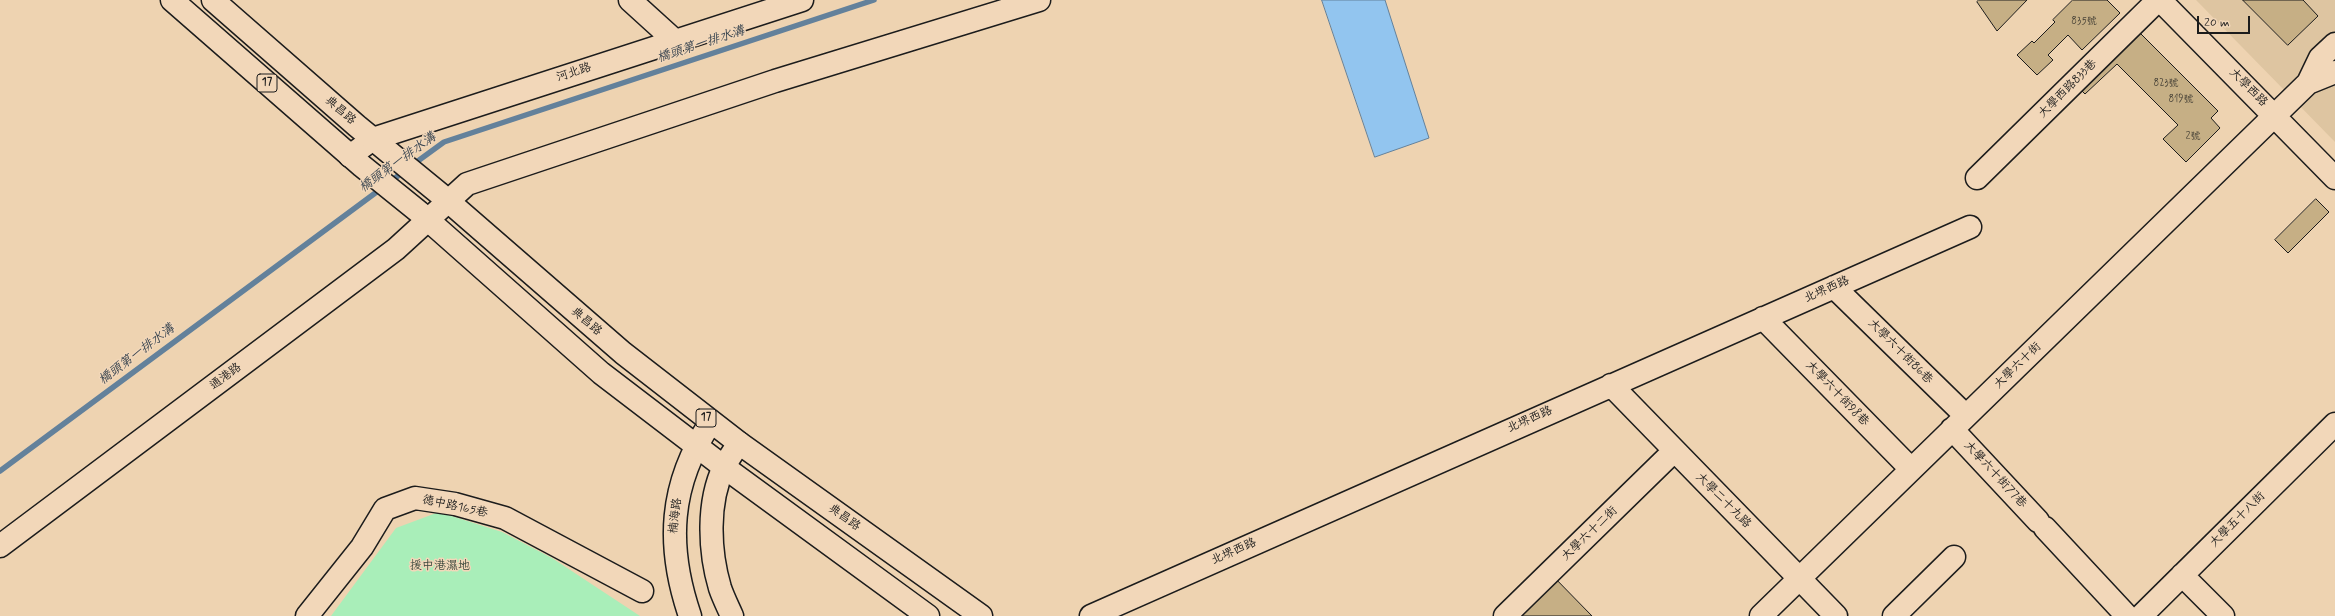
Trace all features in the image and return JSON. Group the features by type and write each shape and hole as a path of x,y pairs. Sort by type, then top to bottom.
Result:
{"street":[{"name":"17","path":"172,0 356,161 423,216 601,373 724,467 928,616"},
{"name":"典昌路","path":"213,0 623,353 739,444 981,616"},
{"path":"630,0 674,40"},
{"name":"河北路","path":"356,161 379,144 674,40 802,0"},
{"name":"通港路","path":"0,546 396,249 423,216 443,197 467,184 775,81 1039,0"},
{"name":"大學西路","path":"2159,0 2335,178"},
{"name":"大學西路833巷","path":"1977,178 2159,0"},
{"path":"2308,83 2320,58 2335,44"},
{"path":"2308,83 2335,72"},
{"name":"大學六十街","path":"1761,616 2308,83"},
{"name":"北堺西路","path":"1091,616 1611,384 1970,227"},
{"name":"大學六十街86巷","path":"1834,287 1959,423"},
{"name":"大學六十街98巷","path":"1763,318 1911,470"},
{"name":"大學二十九路","path":"1611,384 1674,451 1836,616"},
{"name":"楠海路","path":"690,616 682,592 674,542 675,508 684,471 695,445 711,422"},
{"name":"大學六十街77巷","path":"1959,423 2042,525 2127,616"},
{"name":"大學五十八街","path":"2141,616 2335,424"},
{"path":"732,616 720,588 714,549 712,517 715,492 724,467 739,444"},
{"name":"大學六十二街","path":"1505,616 1674,451"},
{"name":"德中路165巷","path":"307,616 362,547 385,509 415,498 455,504 506,518 642,591"},
{"path":"1894,616 1954,557"},
{"path":"2182,575 2223,616"}],"shaded area":[{"path":"2196,0 2335,0 2335,142"}],"green space":[{"name":"援中港濕地","path":"439,512 502,532 552,558 640,616 331,616 396,528"}],"water":[{"path":"1322,0 1385,0 1429,138 1375,157"}],"building":[{"path":"1979,0 2027,0 1997,31 1977,2"},
{"path":"2073,0 2107,0 2120,13 2082,50 2068,35 2048,55 2053,60 2037,75 2017,55 2032,41 2034,43 2055,22 2053,20"},
{"path":"2243,0 2303,0 2318,16 2288,45"},
{"path":"2135,28 2218,111 2211,118 2220,128 2186,162 2163,139 2178,125 2117,64 2085,94 2076,85"},
{"path":"2316,199 2329,212 2288,253 2275,240"},
{"path":"1550,573 1592,616 1505,616"}],"waterway":[{"name":"橋頭第一排水溝","path":"411,166 444,142 874,0"},
{"name":"橋頭第一排水溝","path":"389,183 404,171"},
{"name":"橋頭第一排水溝","path":"0,471 382,188"}]}
